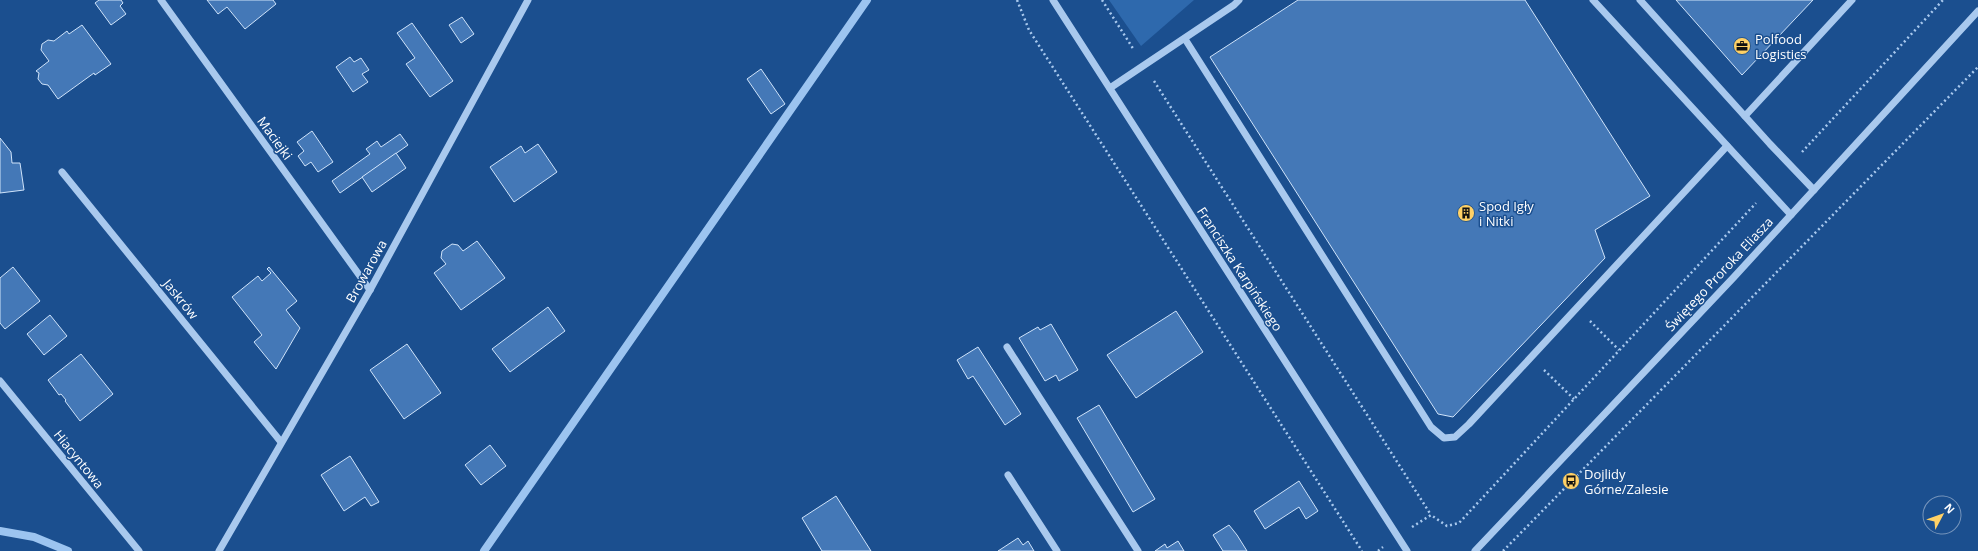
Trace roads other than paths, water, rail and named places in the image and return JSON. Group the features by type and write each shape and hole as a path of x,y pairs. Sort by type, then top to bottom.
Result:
{"street":[{"name":"Maciejki","path":"161,0 370,290"},
{"name":"Browarowa","path":"219,551 370,290 528,0"},
{"name":"Franciszka Karpińskiego","path":"1053,0 1407,551"},
{"path":"1110,88 1234,6 1239,0"},
{"path":"1593,0 1791,215"},
{"path":"1640,0 1814,190"},
{"path":"1745,116 1852,0"},
{"name":"Świętego Proroka Eliasza","path":"1475,551 1791,215 1978,11"},
{"path":"1184,39 1432,427 1444,438 1455,437 1468,424 1728,146"},
{"name":"Jaskrów","path":"62,172 281,442"},
{"path":"1007,347 1138,551"},
{"name":"Hiacyntowa","path":"0,382 139,551"},
{"path":"1008,475 1057,551"}],"waterway":[{"path":"484,551 867,0"},
{"path":"0,531 34,537 68,551"}],"place":[{"name":"Polfood Logistics","path":"1742,46"},
{"name":"Spod Igły i Nitki","path":"1466,213"},
{"name":"Dojlidy Górne/Zalesie","path":"1571,481"}]}
